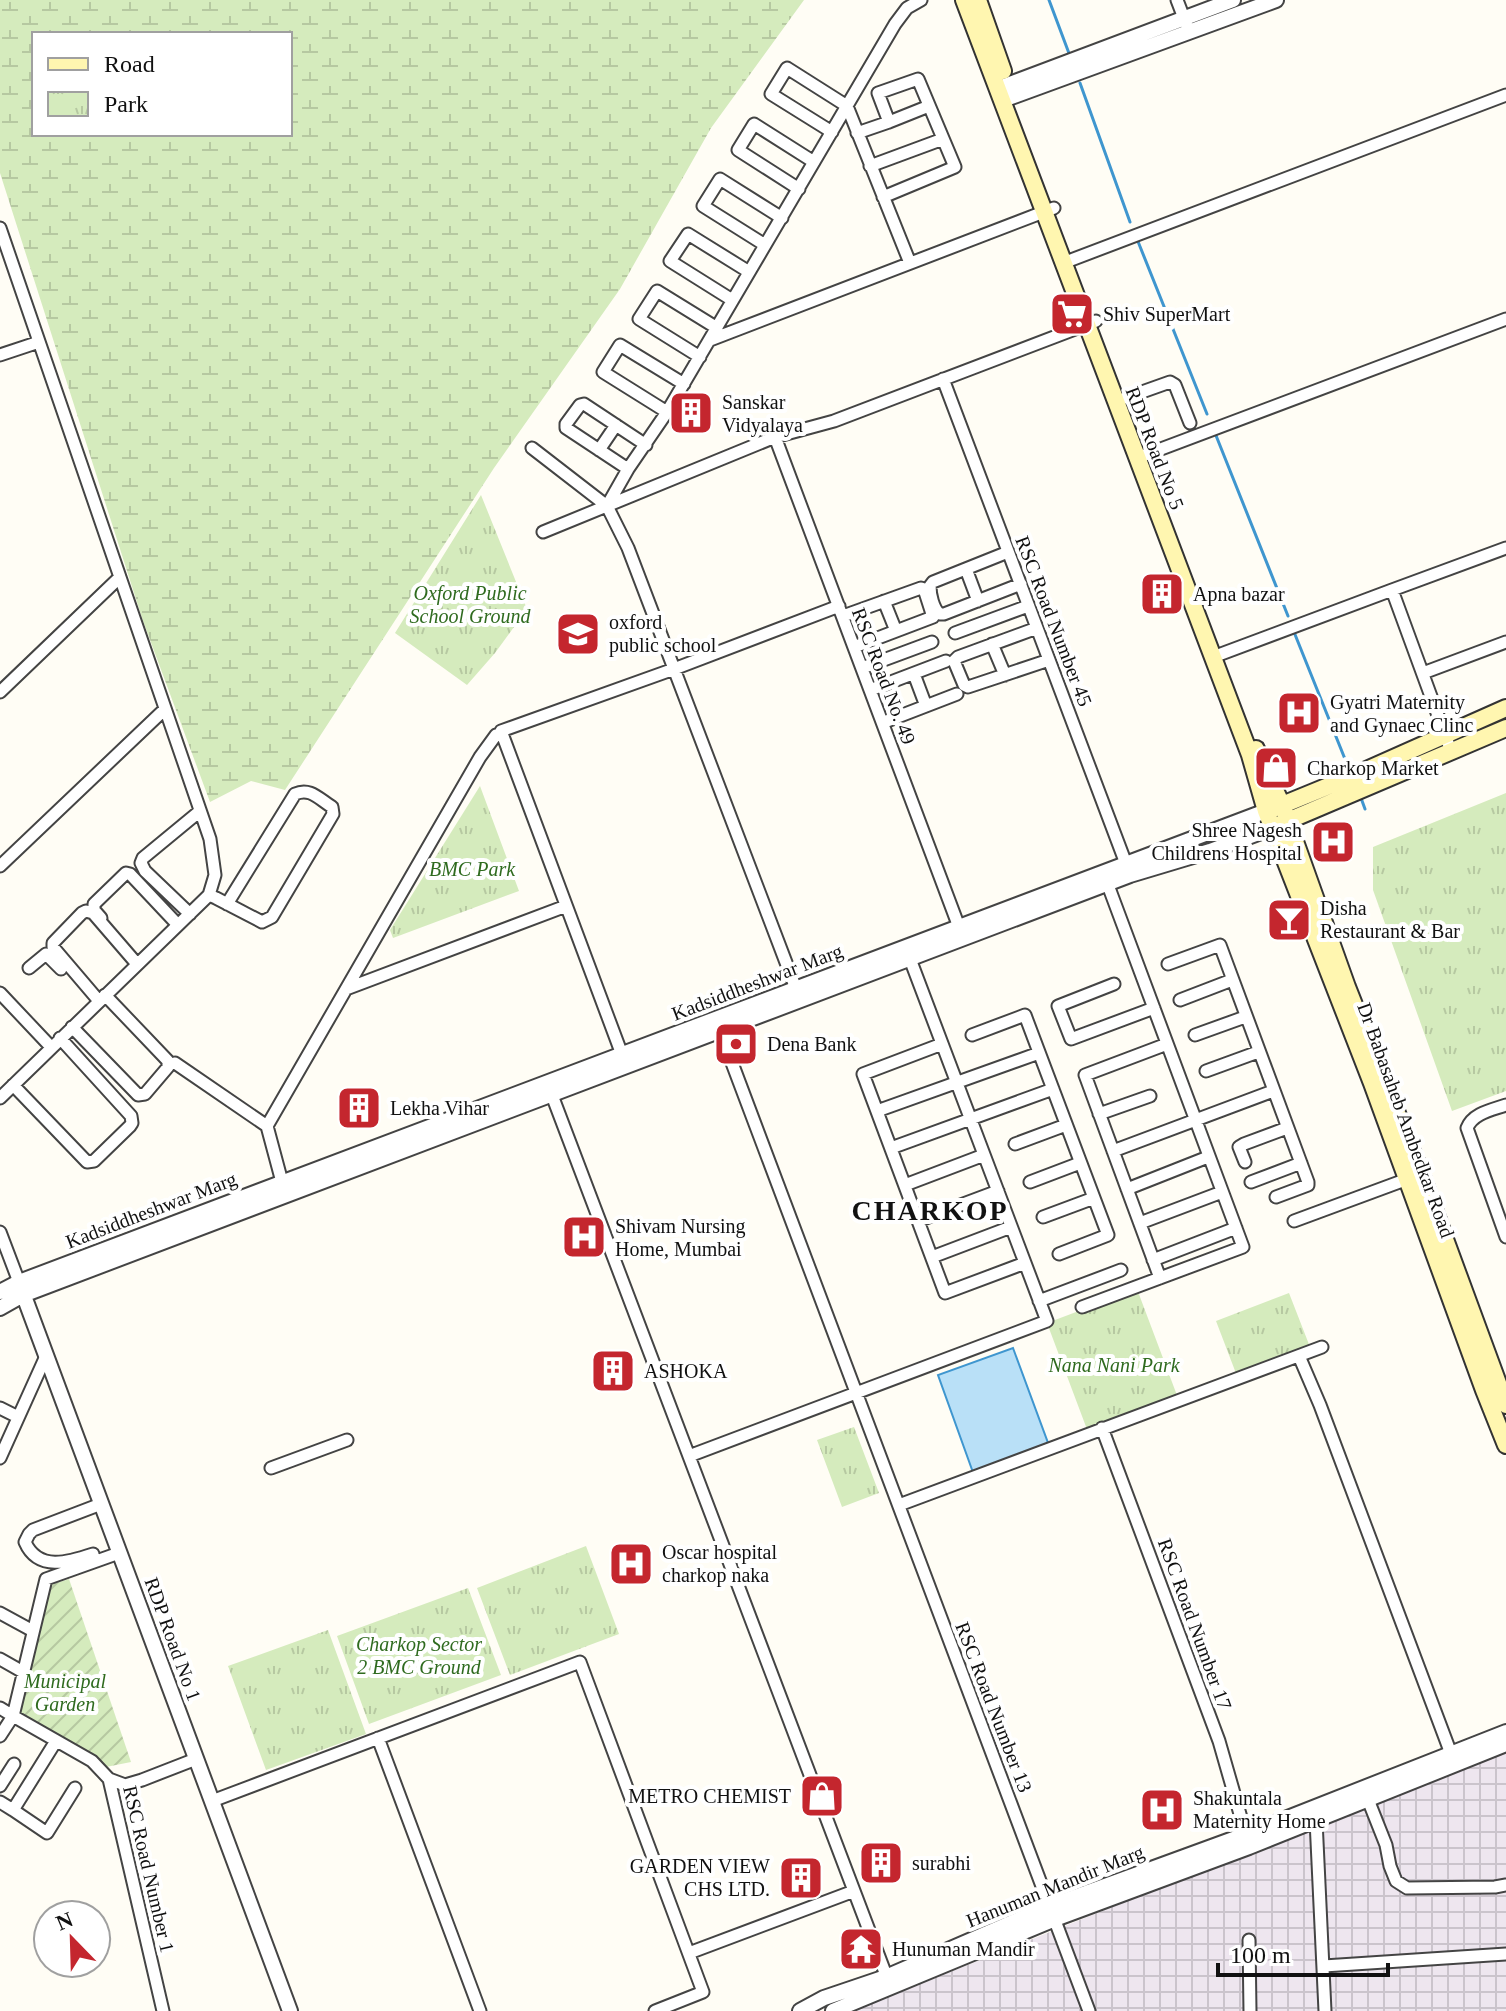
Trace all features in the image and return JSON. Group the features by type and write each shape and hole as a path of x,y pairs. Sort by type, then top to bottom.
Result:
{"main road":[{"path":"964,0 1005,92"},
{"path":"978,0 1005,92"},
{"name":"RDP Road No 5","path":"1005,92 1250,755 1266,811"},
{"name":"RDP Road No 5","path":"1092,323 1125,398 1141,457 1221,654 1281,818"},
{"name":"Kadsiddheshwar Marg","path":"1281,818 1353,776 1506,708"},
{"name":"Kadsiddheshwar Marg","path":"1266,811 1281,818 1506,728"},
{"name":"Dr Babasaheb Ambedkar Road","path":"1281,818 1342,989 1506,1405"},
{"name":"Dr Babasaheb Ambedkar Road","path":"1496,1386 1506,1445"}],"street":[{"path":"607,506 684,384 895,24 907,8 921,0"},
{"path":"1177,0 1186,25"},
{"path":"1186,25 1233,0"},
{"path":"1005,92 1186,25 1276,0"},
{"path":"832,132 771,94 787,68 847,106 910,263"},
{"path":"883,197 955,167 918,79 878,93 889,122"},
{"path":"1068,262 1506,95"},
{"path":"857,133 929,106"},
{"path":"799,189 738,150 754,124 814,162"},
{"path":"870,166 943,139"},
{"path":"765,245 703,206 720,179 782,218"},
{"path":"710,340 1049,210"},
{"path":"0,228 210,839 215,875 209,895 0,1098"},
{"path":"729,298 670,261 688,234 746,270"},
{"path":"700,357 639,319 657,291 717,328"},
{"path":"1141,457 1506,319"},
{"path":"543,532 775,437 834,421 1092,323"},
{"path":"0,355 39,342"},
{"path":"667,412 603,372 620,345 684,384"},
{"name":"RSC Road Number 45","path":"943,379 1128,870"},
{"path":"1125,398 1170,382 1175,385 1190,423"},
{"path":"628,469 566,428 580,405 584,404 646,445"},
{"path":"599,450 616,425"},
{"name":"RSC Road No. 49","path":"775,437 959,927"},
{"path":"532,448 607,506 628,548 798,994"},
{"path":"1221,654 1506,548"},
{"path":"1008,552 933,582 930,592 937,612 944,614 1021,584"},
{"path":"966,569 978,601"},
{"path":"0,692 120,577"},
{"path":"624,1060 501,731 841,611 924,589 933,617 854,647"},
{"path":"1392,590 1451,751"},
{"path":"884,601 896,631"},
{"path":"955,633 1028,606"},
{"path":"1037,628 954,661 964,685 968,687 1049,660"},
{"path":"862,668 932,642"},
{"path":"1423,673 1506,642"},
{"path":"992,644 1005,675"},
{"path":"870,690 946,661"},
{"path":"914,674 926,706"},
{"path":"887,721 957,694"},
{"path":"0,866 165,709"},
{"path":"267,1126 480,757 496,735"},
{"path":"209,895 262,922 272,917 333,814 332,807 308,791 295,794 227,904"},
{"path":"190,914 141,867 141,863 143,858 200,811"},
{"name":"Kadsiddheshwar Marg","path":"21,1288 1128,870 1266,811"},
{"name":"Kadsiddheshwar Marg","path":"1128,870 1210,851 1281,818"},
{"path":"139,962 93,907 124,874 130,874 178,925"},
{"path":"1082,1307 1243,1247 1106,878"},
{"name":"Kadsiddheshwar Marg","path":"908,953 959,927 1106,878"},
{"path":"346,989 566,906"},
{"path":"99,1001 53,947 53,943 82,913 93,913 139,962"},
{"path":"1168,964 1220,945 1308,1185 1276,1197"},
{"path":"689,1456 1047,1321 908,953"},
{"path":"29,968 43,955 48,955 168,1061 168,1067 145,1094 138,1095 72,1027"},
{"path":"1180,1000 1232,980"},
{"path":"1114,984 1058,1006 1071,1039 1154,1008"},
{"path":"0,993 56,1042 131,1116 132,1123 94,1161 87,1162 13,1085"},
{"path":"972,1035 1025,1015 1108,1235 1059,1254"},
{"path":"1195,1035 1245,1017"},
{"name":"RSC Road Number 13","path":"718,1025 1089,2011"},
{"path":"942,1044 863,1074 945,1293 1025,1263"},
{"path":"1160,1278 1085,1075 1167,1044"},
{"path":"1206,1071 1258,1052"},
{"path":"877,1111 1039,1053"},
{"path":"175,1063 267,1126 282,1182"},
{"path":"549,1088 888,1982 833,2011"},
{"name":"Kadsiddheshwar Marg","path":"21,1288 282,1182 549,1088"},
{"path":"891,1148 1053,1089"},
{"path":"1113,1151 1273,1091"},
{"path":"1099,1114 1150,1096"},
{"path":"1506,1105 1476,1117 1467,1128 1506,1237"},
{"path":"1015,1144 1066,1125"},
{"path":"1245,1162 1239,1147 1287,1128"},
{"path":"905,1185 984,1155"},
{"path":"1127,1189 1208,1157"},
{"path":"1030,1182 1080,1163"},
{"path":"1251,1182 1301,1163"},
{"path":"1294,1221 1414,1176"},
{"path":"918,1221 998,1191"},
{"path":"1140,1223 1222,1192"},
{"path":"1043,1217 1094,1198"},
{"path":"932,1257 1011,1227"},
{"path":"1153,1260 1236,1228"},
{"path":"0,1232 21,1288"},
{"path":"1039,1301 1121,1270"},
{"path":"0,1292 21,1288"},
{"path":"0,1308 21,1288"},
{"name":"RDP Road No 1","path":"21,1288 290,2011"},
{"path":"899,1505 1322,1347"},
{"path":"0,1458 46,1356"},
{"path":"1299,1356 1453,1759 1506,1744"},
{"path":"0,1408 18,1417"},
{"name":"RSC Road Number 17","path":"1102,1428 1219,1741 1248,1841"},
{"path":"271,1468 347,1440"},
{"path":"93,1554 50,1564 34,1555 25,1542 33,1530 101,1504"},
{"path":"0,1736 13,1716 46,1579 119,1553"},
{"path":"0,1613 33,1631"},
{"path":"0,1659 23,1672"},
{"path":"212,1801 580,1662 703,1992 655,2011"},
{"path":"0,1708 92,1761 109,1779"},
{"name":"Hanuman Mandir Marg","path":"800,2011 824,1998 888,1982 1052,1912 1366,1795 1453,1759 1506,1732"},
{"path":"378,1738 480,2011"},
{"path":"13,1810 56,1741"},
{"name":"RSC Road Number 1","path":"109,1779 125,1785 196,1759"},
{"path":"0,1786 14,1764"},
{"name":"RSC Road Number 1","path":"109,1779 163,2011"},
{"path":"0,1802 47,1833 75,1788"},
{"path":"1366,1795 1386,1845 1396,1881 1407,1888 1506,1885"},
{"path":"1314,1815 1325,2011"},
{"path":"689,1953 854,1891"},
{"path":"1249,1940 1250,2011"},
{"path":"1324,1966 1506,1954"}],"shaded area":[{"path":"1506,1749 1506,2011 853,2011"}],"green space":[{"path":"0,0 804,0 711,128 620,289 494,468 285,790 251,781 210,802 143,621 0,173"},
{"name":"Oxford Public School Ground","path":"481,495 527,609 467,685 395,633"},
{"name":"BMC Park","path":"480,786 519,891 393,938 390,930"},
{"path":"1506,793 1506,1091 1452,1111 1373,890 1373,847"},
{"name":"Nana Nani Park","path":"1137,1289 1181,1406 1091,1440 1047,1323"},
{"path":"1289,1293 1310,1347 1237,1376 1216,1321"},
{"path":"854,1427 879,1493 842,1507 817,1440"},
{"path":"586,1546 619,1634 510,1675 477,1588"},
{"name":"Municipal Garden","path":"69,1579 131,1762 106,1767 18,1712 49,1585"},
{"name":"Charkop Sector 2 BMC Ground","path":"468,1588 501,1675 369,1724 337,1636"},
{"path":"328,1630 366,1734 266,1770 228,1666"}],"water":[{"path":"1013,1348 1051,1451 975,1478 938,1375"}],"waterway":[{"path":"1049,0 1070,56"},
{"path":"1080,83 1130,222"},
{"path":"1137,239 1207,414"},
{"path":"1215,433 1288,616"},
{"path":"1294,632 1349,769"},
{"path":"1361,798 1365,809"}],"place":[{"name":"Shiv SuperMart","path":"1072,314"},
{"name":"Sanskar Vidyalaya","path":"691,413"},
{"name":"Apna bazar","path":"1162,594"},
{"name":"oxford public school","path":"578,634"},
{"name":"Gyatri Maternity and Gynaec Clinc","path":"1299,713"},
{"name":"Charkop Market","path":"1276,768"},
{"name":"Shree Nagesh Childrens Hospital","path":"1333,842"},
{"name":"Disha Restaurant & Bar","path":"1289,920"},
{"name":"Dena Bank","path":"736,1044"},
{"name":"Lekha Vihar","path":"359,1108"},
{"name":"Shivam Nursing Home, Mumbai","path":"584,1237"},
{"name":"ASHOKA","path":"613,1371"},
{"name":"Oscar hospital charkop naka","path":"631,1564"},
{"name":"METRO CHEMIST","path":"822,1796"},
{"name":"Shakuntala Maternity Home","path":"1162,1810"},
{"name":"surabhi","path":"881,1863"},
{"name":"GARDEN VIEW CHS LTD.","path":"801,1878"},
{"name":"Hunuman Mandir","path":"861,1949"}],"district":[{"name":"CHARKOP","path":"930,1210"}]}
